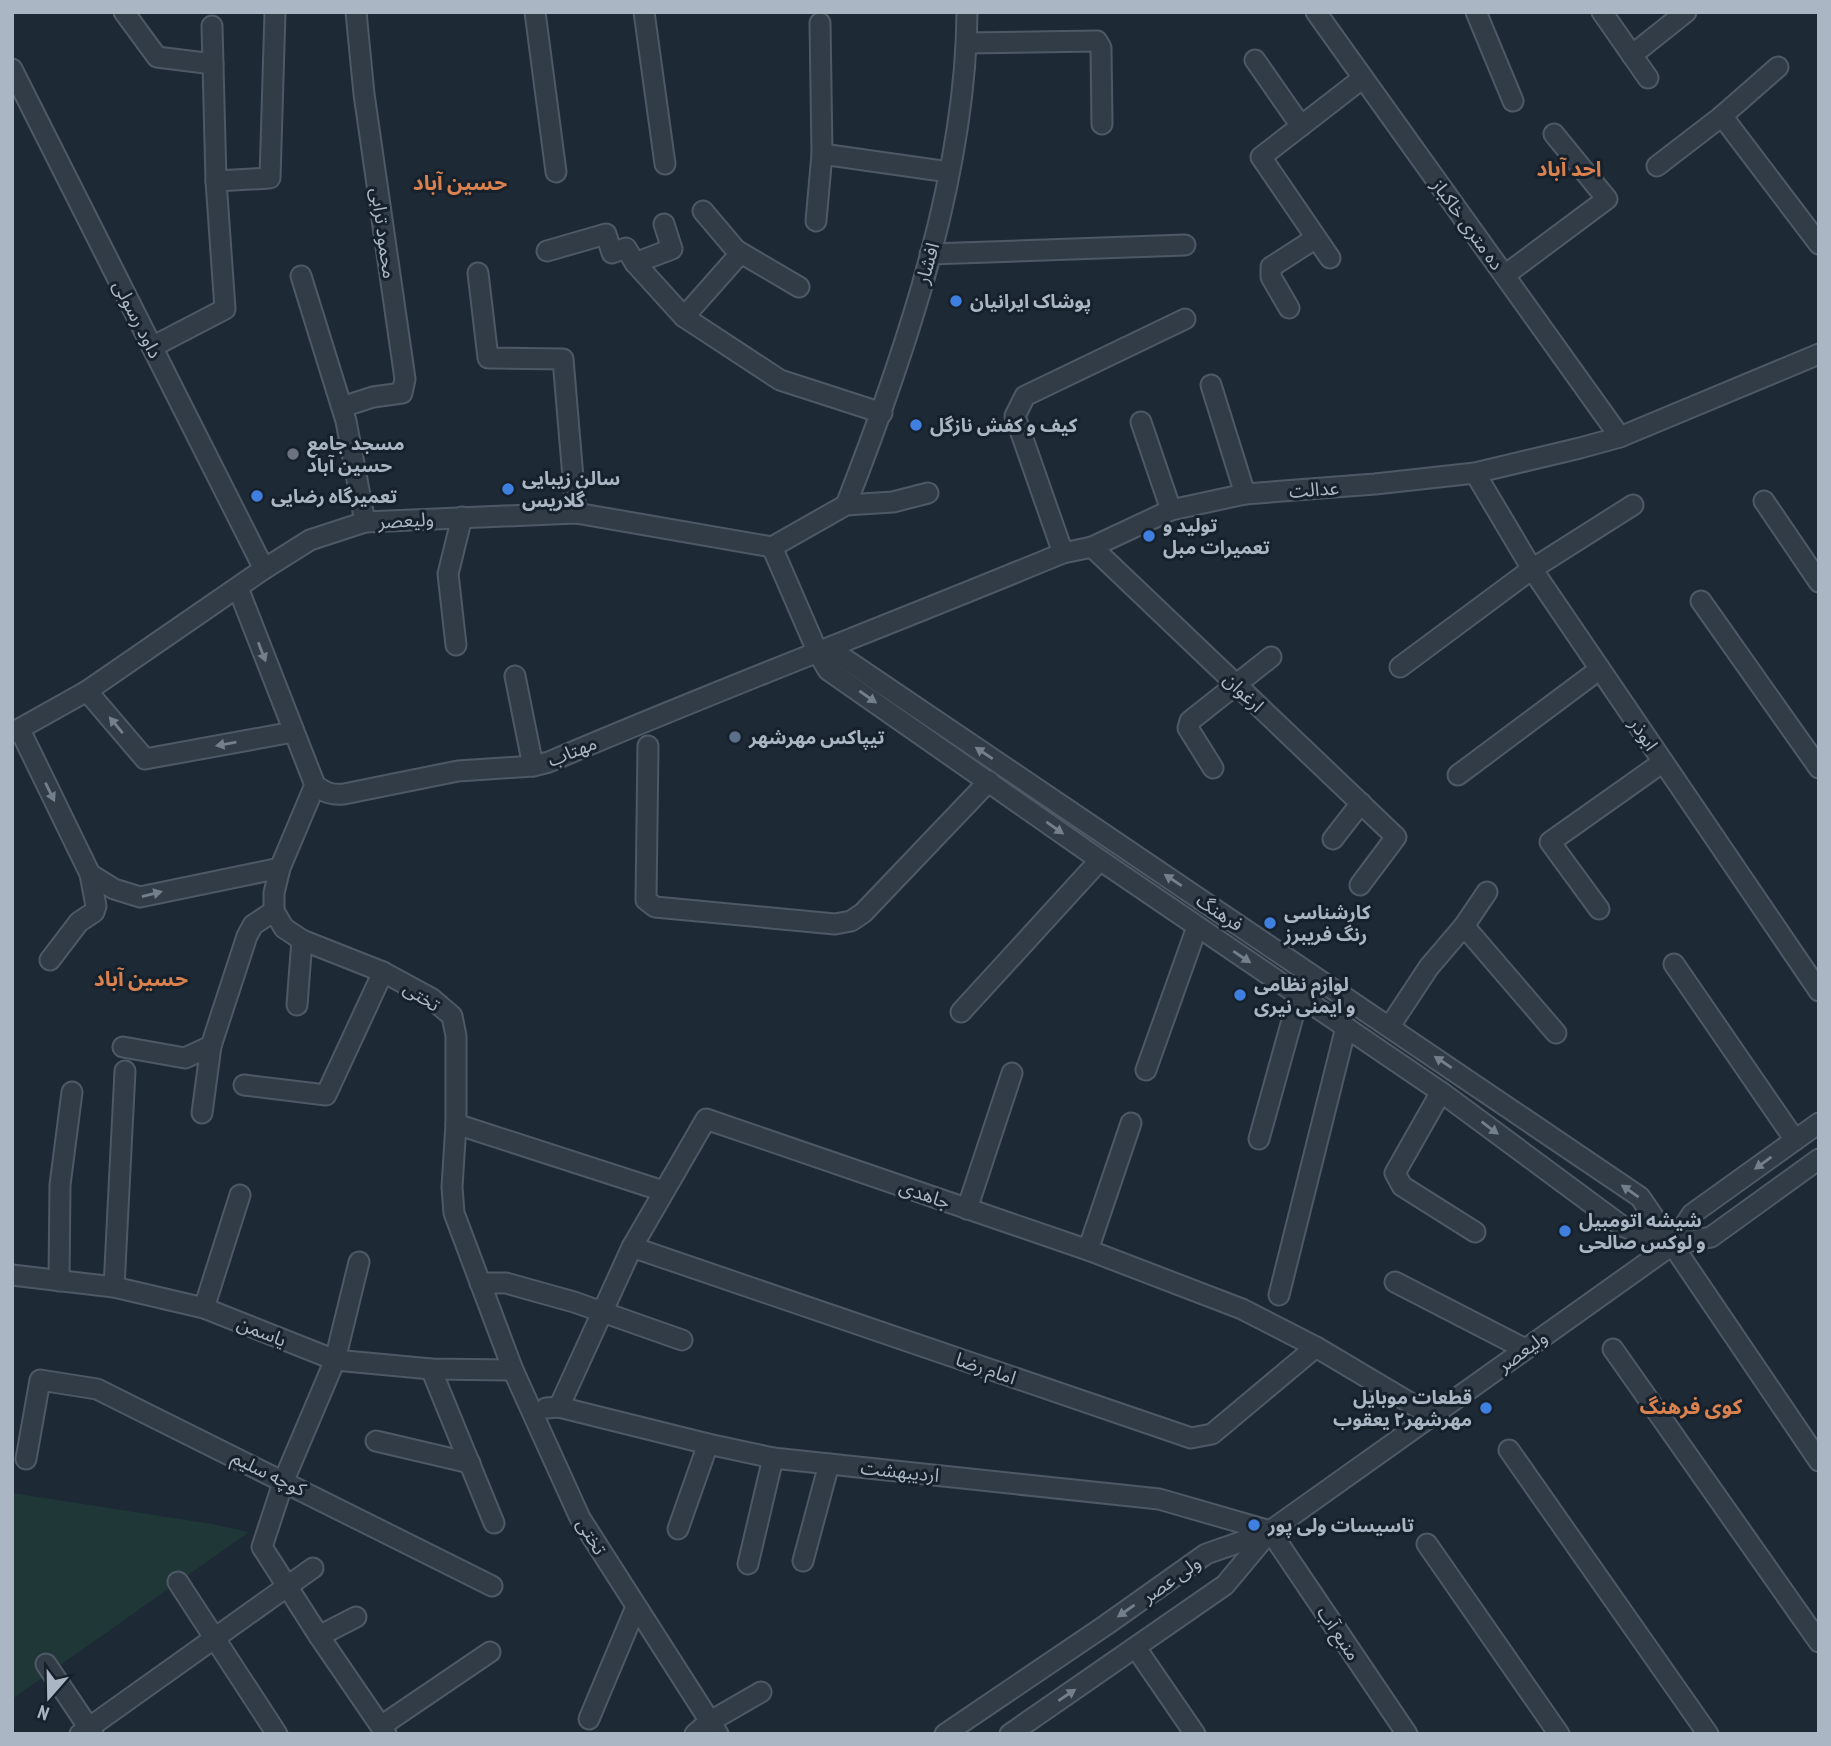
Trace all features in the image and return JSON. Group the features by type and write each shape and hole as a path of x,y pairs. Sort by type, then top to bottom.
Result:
{"street":[{"path":"124,12 157,57 213,64"},
{"path":"216,181 270,178 275,12"},
{"name":"محمود ترابی","path":"342,407 373,397 402,393 405,379 364,94 356,12"},
{"path":"535,12 556,172"},
{"path":"644,12 665,164"},
{"name":"افشار","path":"846,505 882,413 930,254 961,107 967,12"},
{"name":"ده متری خاکباز","path":"1316,12 1620,436"},
{"path":"1476,12 1513,101"},
{"path":"1602,12 1648,78"},
{"path":"1632,55 1686,12"},
{"path":"816,221 822,154 820,23"},
{"path":"152,347 225,309 216,181 212,26"},
{"path":"967,43 1097,41 1101,48 1102,124"},
{"path":"1255,60 1301,125"},
{"path":"1657,166 1722,117 1778,67"},
{"name":"داود رسولی","path":"12,69 264,569"},
{"path":"1330,258 1261,157 1363,78"},
{"path":"1722,117 1819,244"},
{"path":"1505,275 1607,199 1554,134"},
{"path":"822,154 949,172"},
{"path":"703,211 736,250 799,287"},
{"path":"635,263 672,249 664,224"},
{"path":"547,251 606,234 612,253 626,248 635,263 684,317 780,380 882,413"},
{"path":"1289,309 1270,277 1271,267 1316,238"},
{"path":"930,254 1185,245"},
{"path":"684,317 738,256 736,250"},
{"path":"478,273 488,358 563,359 576,513"},
{"path":"301,276 342,407 365,522"},
{"path":"1063,553 1015,416 1019,404 1025,396 1185,319"},
{"name":"عدالت","path":"818,653 1063,553 1092,547 1171,510 1245,494 1475,473 1620,436 1817,358"},
{"path":"1211,385 1245,494"},
{"path":"1141,422 1171,510"},
{"name":"ابوذر","path":"1475,473 1532,569 1819,991"},
{"path":"772,547 846,505 893,502 928,493"},
{"path":"1764,501 1819,582"},
{"path":"1400,667 1532,569 1633,505"},
{"name":"ولیعصر","path":"16,732 87,691 310,540 365,522 576,513 772,547"},
{"path":"456,645 448,574 462,517"},
{"name":"فرهنگ","path":"772,547 828,670 1100,860 1441,1092 1622,1226 1672,1245"},
{"name":"ارغوان","path":"1092,547 1396,837 1360,885"},
{"path":"202,1113 211,1046 247,936 253,925 274,911 274,893 280,867 315,785 238,588"},
{"path":"1701,601 1819,768"},
{"name":"فرهنگ","path":"818,653 842,657 1640,1197 1819,1461"},
{"name":"مهتاب","path":"315,785 323,792 344,794 458,771 533,766 549,762 654,717 818,653"},
{"path":"1213,768 1188,728 1195,716 1271,657"},
{"path":"1458,775 1600,669"},
{"path":"515,676 533,766"},
{"path":"87,691 145,759 293,732"},
{"path":"16,732 90,874 96,906 90,916 79,922 50,960"},
{"path":"648,746 646,900 654,907 835,924 852,921 863,913 989,781"},
{"path":"1599,909 1550,842 1663,762"},
{"path":"1333,839 1361,803"},
{"path":"961,1012 1100,860"},
{"path":"90,874 114,889 141,897 280,867"},
{"path":"1390,1026 1429,967 1464,926 1487,892"},
{"name":"تختی","path":"274,911 284,928 302,940 383,972 431,998 452,1016 456,1036 456,1124 452,1187 454,1213 513,1370 580,1518 636,1607 707,1730"},
{"path":"1464,926 1556,1033"},
{"path":"1146,1070 1198,927"},
{"path":"297,1005 302,940"},
{"path":"1674,964 1795,1140"},
{"path":"244,1085 326,1095 383,972"},
{"path":"1259,1139 1299,995"},
{"path":"1279,1295 1346,1027"},
{"path":"123,1047 185,1058 211,1046"},
{"path":"114,1287 125,1071"},
{"path":"967,1209 1012,1073"},
{"path":"59,1281 60,1185 72,1092"},
{"path":"1441,1092 1395,1173 1402,1186 1475,1232"},
{"name":"جاهدی","path":"559,1406 632,1247 706,1119 1088,1250 1242,1309 1316,1347 1432,1416"},
{"path":"1088,1250 1131,1123"},
{"name":"ولیعصر","path":"1270,1531 1672,1245 1692,1214 1819,1123"},
{"path":"456,1124 663,1191"},
{"name":"ولیعصر","path":"1672,1245 1711,1237 1819,1159"},
{"path":"204,1308 240,1195"},
{"name":"امام رضا","path":"632,1247 1191,1438 1212,1434 1316,1347"},
{"path":"359,1262 335,1360 284,1480 262,1547 383,1730 490,1652"},
{"name":"یاسمن","path":"12,1275 114,1287 204,1308 335,1360 431,1368 513,1370"},
{"path":"1395,1282 1525,1349"},
{"path":"480,1283 506,1283 603,1312 682,1340"},
{"path":"1614,1349 1819,1642"},
{"path":"431,1368 494,1523"},
{"name":"کوچه سلیم","path":"26,1459 40,1380 97,1389 492,1586"},
{"name":"اردیبهشت","path":"531,1409 559,1406 773,1458 1160,1499 1270,1531"},
{"path":"376,1441 470,1463"},
{"path":"678,1529 708,1444"},
{"path":"1510,1450 1709,1734"},
{"path":"748,1564 773,1458"},
{"path":"803,1561 829,1464"},
{"name":"ولی عصر","path":"1010,1734 1224,1585 1270,1531"},
{"name":"ولی عصر","path":"945,1734 1206,1554 1270,1531"},
{"name":"منبع آب","path":"1270,1531 1407,1734"},
{"path":"1427,1544 1559,1734"},
{"path":"46,1664 88,1732 313,1568"},
{"path":"178,1582 276,1734"},
{"path":"589,1719 636,1607"},
{"path":"319,1636 356,1617"},
{"path":"1136,1648 1195,1734"},
{"path":"707,1730 761,1692"}],"green space":[{"path":"12,1493 212,1524 249,1532 12,1699"}],"place":[{"name":"پوشاک ایرانیان","path":"956,301"},
{"name":"کیف و کفش نازگل","path":"916,425"},
{"name":"مسجد جامع حسین آباد","path":"293,454"},
{"name":"سالن زیبایی گلاریس","path":"508,489"},
{"name":"تعمیرگاه رضایی","path":"257,496"},
{"name":"تولید و تعمیرات مبل","path":"1149,536"},
{"name":"تیپاکس مهرشهر","path":"735,737"},
{"name":"کارشناسی رنگ فریبرز","path":"1270,923"},
{"name":"لوازم نظامی و ایمنی نیری","path":"1240,995"},
{"name":"شیشه اتومبیل و لوکس صالحی","path":"1565,1231"},
{"name":"قطعات موبایل مهرشهر۲ یعقوب","path":"1486,1408"},
{"name":"تاسیسات ولی پور","path":"1254,1525"}],"district":[{"name":"احد آباد","path":"1569,169"},
{"name":"حسین آباد","path":"460,183"},
{"name":"حسین آباد","path":"141,979"},
{"name":"کوی فرهنگ","path":"1691,1407"}]}
